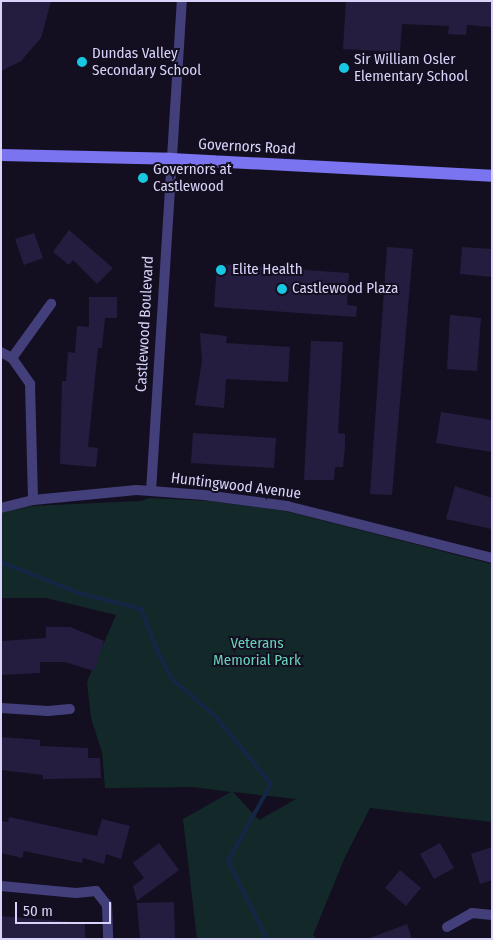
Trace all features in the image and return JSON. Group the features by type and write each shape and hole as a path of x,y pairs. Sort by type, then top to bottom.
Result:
{"main road":[{"name":"Governors Road","path":"1,155 171,159 492,176"}],"street":[{"name":"Castlewood Boulevard","path":"151,491 182,1"},
{"path":"12,358 51,304"},
{"path":"1,352 12,358 30,384 33,500"},
{"name":"Huntingwood Avenue","path":"1,508 33,500 151,491 287,506 492,558"},
{"path":"1,708 48,712 70,709"},
{"path":"1,886 76,893 96,891 108,905 108,939"},
{"path":"447,927 472,913 492,915"}],"green space":[{"name":"Veterans Memorial Park","path":"149,498 210,501 285,511 492,564 492,822 370,808 345,857 313,935 317,939 197,939 183,819 231,792 194,787 105,788 102,752 91,718 87,682 116,615 46,598 1,598 1,513 32,506 141,501","holes":["233,792 296,799 259,820"]}],"building":[{"path":"1,1 51,1 41,38 21,61 1,71"},
{"path":"346,1 492,1 492,27 467,25 466,35 448,34 449,26 402,24 400,52 343,49"},
{"path":"69,230 113,268 97,284 73,260 69,265 53,252"},
{"path":"34,233 43,258 24,265 15,239"},
{"path":"387,247 413,249 392,495 370,494"},
{"path":"462,247 492,249 492,277 460,274"},
{"name":"Castlewood Plaza","path":"217,264 349,273 347,305 357,306 356,317 214,307"},
{"path":"89,297 117,297 117,318 105,318 102,348 98,348 88,447 98,448 96,467 60,464 62,381 66,381 68,352 75,353 77,326 89,327"},
{"path":"450,315 481,318 477,371 447,369"},
{"path":"200,333 227,336 226,343 290,347 288,382 226,379 224,408 195,405 202,361"},
{"path":"311,341 343,342 338,433 345,434 345,446 343,467 335,467 334,480 304,480"},
{"path":"441,412 492,420 492,452 436,443"},
{"path":"193,433 276,438 274,468 191,463"},
{"path":"455,486 492,498 492,529 446,519"},
{"path":"46,627 70,627 104,641 94,671 65,662 40,662 40,673 1,675 1,641 46,638"},
{"path":"1,737 40,740 40,746 88,748 88,758 100,758 101,778 43,779 43,775 1,770"},
{"path":"9,817 97,836 102,819 130,826 121,859 106,854 104,864 83,858 82,863 24,851 22,858 1,853 1,821 8,822"},
{"path":"159,843 179,870 137,901 133,886 144,878 133,863"},
{"path":"440,843 454,868 434,879 420,854"},
{"path":"492,847 492,880 480,884 471,854"},
{"path":"400,870 421,888 406,906 385,888"},
{"path":"174,902 175,939 140,939 137,903"},
{"path":"1,916 85,923 85,939 1,939"},
{"path":"407,924 412,939 370,938"}],"waterway":[{"path":"1,562 79,593 141,609 159,655 173,680 215,716 271,784 228,861 267,939"}],"place":[{"name":"Dundas Valley Secondary School","path":"82,62"},
{"name":"Sir William Osler Elementary School","path":"344,68"},
{"name":"Governors at Castlewood","path":"143,178"},
{"name":"Elite Health","path":"221,270"},
{"name":"Castlewood Plaza","path":"282,289"}]}
